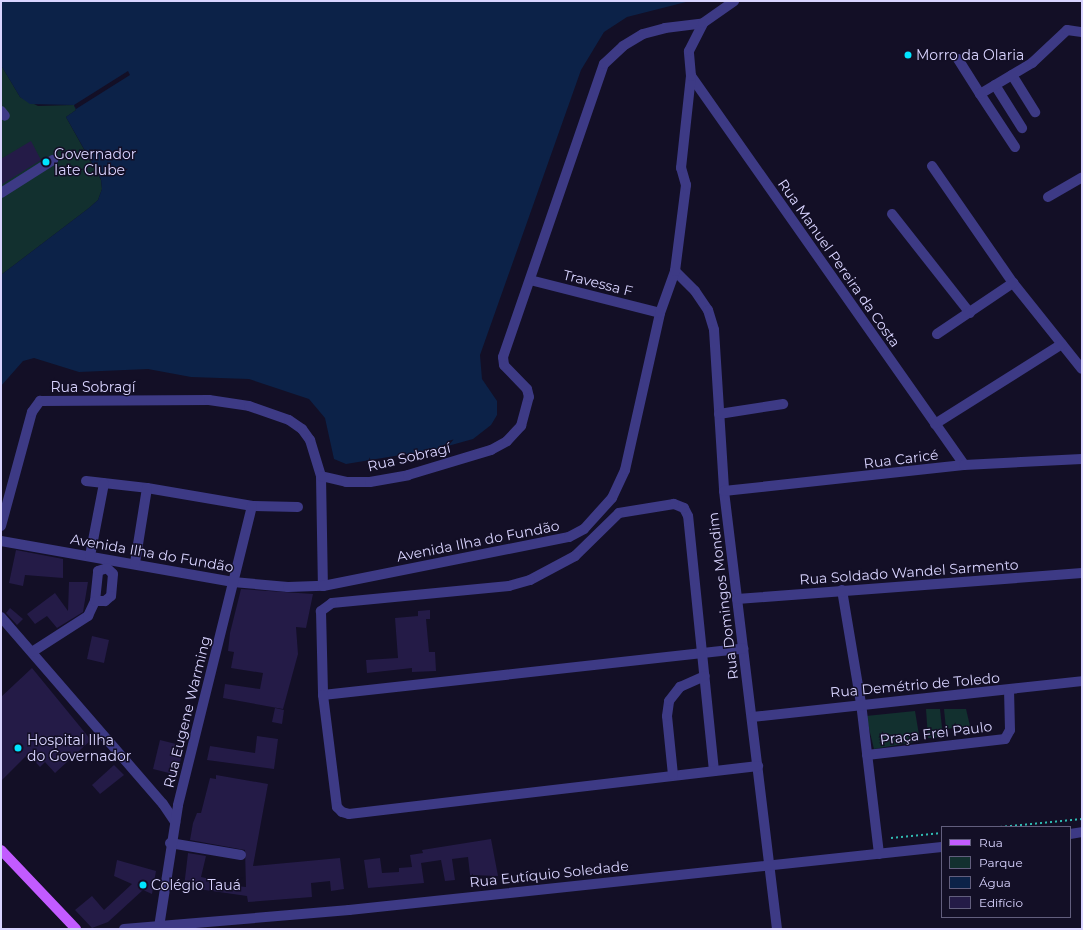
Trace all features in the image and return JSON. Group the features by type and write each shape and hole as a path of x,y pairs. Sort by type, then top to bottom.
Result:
{"main road":[{"path":"1,850 76,929"}],"street":[{"path":"703,23 734,1"},
{"name":"Avenida Ilha do Fundão","path":"1,541 135,563 233,582 288,587 323,586 569,537 584,529 612,498 625,470 660,313 675,271 686,184 681,168 691,76 689,50 703,23"},
{"name":"Rua Sobragí","path":"1,526 32,412 40,401 209,400 249,406 289,420 302,429 310,440 321,476 346,482 377,480 491,450 507,441 521,426 529,403 527,389 504,365 503,357 604,64 623,46 643,34 703,23"},
{"path":"980,94 1032,63 1067,30 1082,32"},
{"path":"958,59 1015,147"},
{"path":"1012,74 1035,112"},
{"name":"Rua Manuel Pereira da Costa","path":"691,76 964,465"},
{"path":"995,85 1022,128"},
{"path":"1,193 53,160"},
{"path":"932,166 1013,283 1082,369"},
{"path":"1048,197 1082,177"},
{"path":"892,214 970,313"},
{"name":"Rua Domingos Mondim","path":"675,271 695,291 708,310 714,330 724,491 777,929"},
{"name":"Travessa F","path":"530,280 660,313"},
{"path":"937,334 1013,283"},
{"path":"935,424 1062,344"},
{"path":"719,414 783,404"},
{"name":"Rua Caricé","path":"724,491 964,465 1082,459"},
{"path":"321,476 323,586"},
{"path":"86,482 147,488 252,506 298,507"},
{"path":"90,556 104,483"},
{"path":"135,563 147,488"},
{"path":"714,771 688,516 684,508 674,504 619,513 575,556 530,580 509,586 326,606 319,619 323,695 337,807 349,814 758,766"},
{"name":"Rua Eugene Warming","path":"158,928 174,822 252,506"},
{"name":"Rua Soldado Wandel Sarmento","path":"737,599 842,590 906,588 1082,573"},
{"path":"842,590 861,703 879,854"},
{"path":"32,652 82,621 88,616 95,601"},
{"path":"1,617 164,804 174,822"},
{"path":"323,695 702,655 743,649"},
{"path":"673,775 667,716 669,701 680,687 705,676"},
{"name":"Rua Demétrio de Toledo","path":"752,717 861,703 1009,690 1082,681"},
{"name":"Praça Frei Paulo","path":"867,755 1005,739 1010,730 1009,690"},
{"path":"164,804 178,805"},
{"path":"1071,834 1082,832"},
{"path":"170,843 241,855"},
{"name":"Rua Eutíquio Soledade","path":"124,929 158,928 349,910 941,847"}],"path":[{"path":"1010,826 1082,819"},
{"path":"891,838 941,833"}],"green space":[{"name":"Governador Iate Clube","path":"1,65 20,97 38,106 74,105 76,110 66,117 101,180 102,189 98,200 89,208 1,275"},
{"path":"926,709 940,709 943,737 928,738"},
{"path":"944,709 966,709 970,726 946,729"},
{"path":"915,711 920,741 874,749 866,716"}],"water":[{"path":"1,1 690,1 627,17 604,32 581,70 480,355 482,379 497,401 497,415 491,425 473,439 437,449 346,464 334,459 325,418 309,399 249,379 191,377 148,369 79,372 34,358 23,361 1,386 1,275 89,208 98,200 102,189 101,179 66,117 76,110 74,105 30,104 20,97 1,65"}],"pier":[{"path":"128,71 130,75 76,109 74,105"}],"building":[{"path":"31,141 41,160 1,185 1,159"},
{"path":"16,550 63,559 63,578 25,575 23,586 9,583"},
{"path":"69,582 88,582 83,612 57,628 47,616 35,624 27,614 55,593 68,611"},
{"path":"241,589 313,594 306,628 296,627 298,654 283,709 223,698 225,684 260,689 263,673 231,668 234,652 228,651 230,633"},
{"path":"10,608 23,619 17,625 6,613"},
{"path":"430,610 430,619 426,619 429,652 435,652 436,671 412,672 412,668 367,673 366,660 398,658 395,618 418,616 418,611"},
{"path":"92,636 109,640 104,663 87,659"},
{"name":"Hospital Ilha do Governador","path":"32,668 91,740 55,773 45,762 40,767 28,754 1,781 1,697"},
{"path":"275,708 284,710 282,724 272,722"},
{"path":"257,736 278,739 274,769 207,760 210,746 255,753"},
{"path":"160,740 184,746 177,775 153,769"},
{"path":"114,765 124,775 100,794 92,785"},
{"path":"216,775 268,784 253,866 340,858 344,889 331,891 330,881 311,883 312,897 248,902 247,896 184,887 188,853 206,856 201,877 210,879 209,883 246,887 245,850 190,840 193,823 197,813 201,813 210,778 216,779"},
{"path":"491,839 498,876 470,875 468,857 452,859 455,880 445,881 441,860 421,863 424,883 368,888 364,860 380,858 382,873 399,872 399,868 412,867 410,855 423,853 422,850"},
{"path":"117,860 156,871 152,894 143,890 108,922 92,928 75,910 92,896 104,910 132,884 114,876"}],"place":[{"name":"Morro da Olaria","path":"908,55"},
{"name":"Governador Iate Clube","path":"46,162"},
{"name":"Hospital Ilha do Governador","path":"18,748"},
{"name":"Colégio Tauá","path":"143,885"}]}
